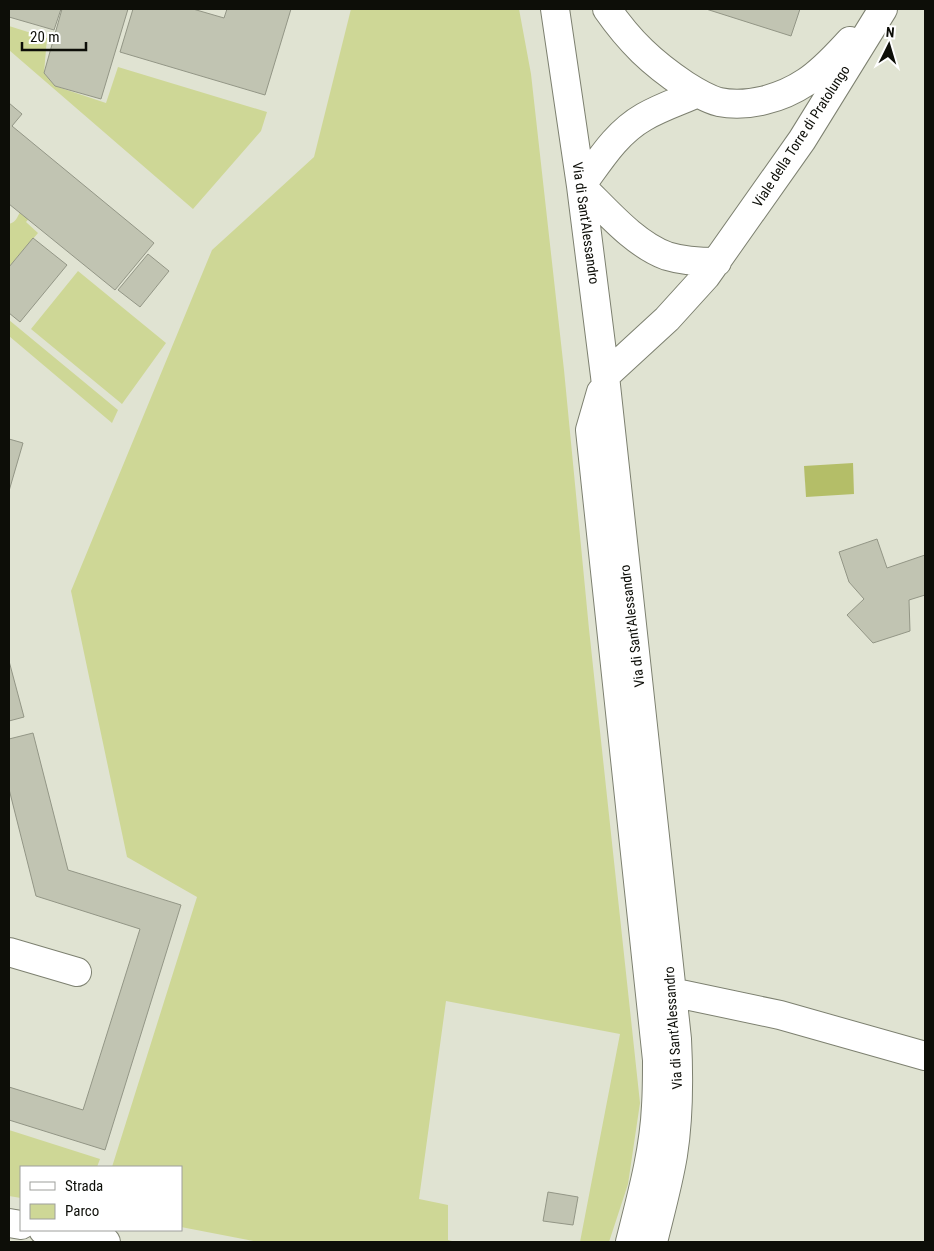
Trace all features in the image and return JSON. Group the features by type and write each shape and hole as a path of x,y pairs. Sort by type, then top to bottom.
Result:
{"street":[{"name":"Via di Sant'Alessandro","path":"554,9 581,186 605,376 649,767 677,1039 678,1107 670,1171 653,1242"},
{"name":"Viale della Torre di Pratolungo","path":"608,9 630,39 659,68 698,93 720,102 738,103 767,100 807,82 882,9"},
{"name":"Viale della Torre di Pratolungo","path":"605,376 667,319 717,262 802,140 882,9"},
{"path":"698,93 651,113 631,126 614,141 581,186 636,238 652,249 684,260 717,262"},
{"path":"605,376 590,430 657,1060 656,1107 651,1149 644,1187 630,1242"},
{"path":"9,952 77,972"},
{"path":"671,992 780,1015 925,1056"},
{"path":"48,1231 106,1242"}],"green space":[{"path":"351,9 519,9 531,74 564,370 589,629 640,1103 628,1184 609,1242 580,1242 620,1034 446,1001 419,1199 448,1205 448,1240 456,1242 258,1242 182,1227 182,1166 112,1166 197,897 127,857 71,591 212,250 314,157"},
{"path":"9,26 47,38 44,73 55,86 106,103 118,67 267,112 261,131 193,209 9,50"},
{"path":"22,208 32,215 26,222 38,233 9,267 9,224 16,220"},
{"path":"78,271 166,343 122,404 31,329"},
{"path":"9,320 118,410 112,423 9,336"},
{"path":"9,1130 100,1159 97,1166 20,1166 20,1198 9,1196"}],"shaded area":[{"path":"853,463 854,494 806,497 804,466"}],"building":[{"path":"9,9 61,9 54,30 9,17"},
{"path":"62,9 128,9 101,99 55,86 44,73"},
{"path":"133,9 193,9 224,18 227,9 291,9 265,95 120,52"},
{"path":"706,9 800,9 791,36"},
{"path":"9,103 22,114 12,126 154,243 115,290 9,204"},
{"path":"33,238 67,265 20,322 9,313 9,267"},
{"path":"148,254 169,271 140,307 118,290"},
{"path":"9,439 23,443 9,491"},
{"path":"877,539 887,568 925,555 925,595 909,600 910,631 873,643 847,615 864,599 849,582 839,552"},
{"path":"9,661 24,717 9,721"},
{"path":"33,733 68,870 181,905 105,1150 9,1120 9,1087 83,1110 140,929 36,896 9,789 9,739"},
{"path":"548,1192 578,1197 573,1225 543,1221"}]}
